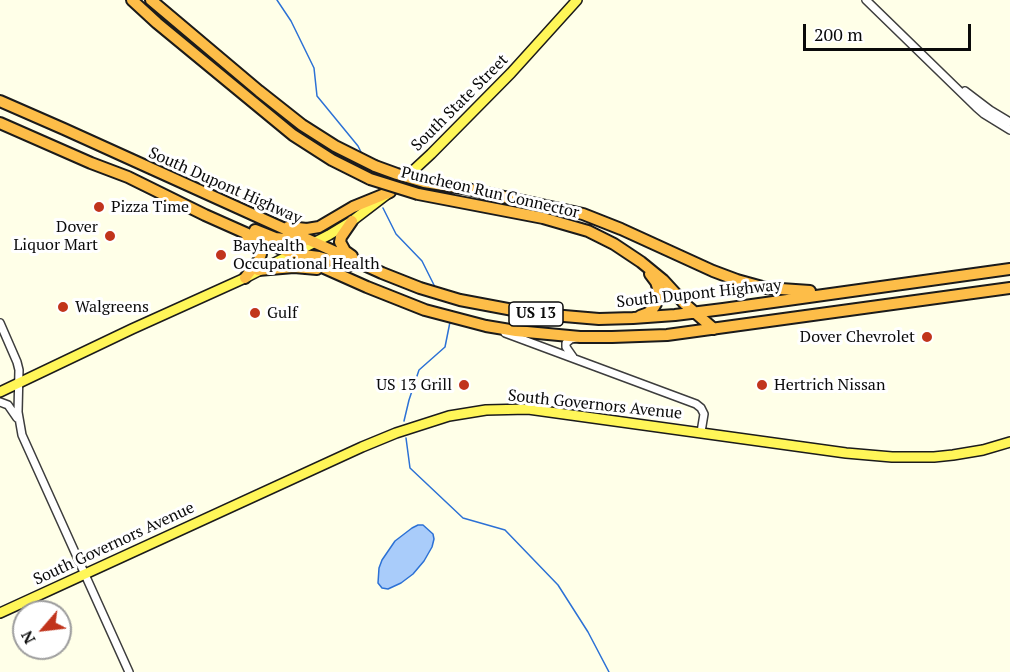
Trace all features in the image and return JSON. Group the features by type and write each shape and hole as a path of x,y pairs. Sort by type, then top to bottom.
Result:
{"highway":[{"name":"Puncheon Run Connector","path":"132,0 293,135 332,160 370,178 418,194 503,210 588,231 614,244 641,262 714,329"},
{"name":"Puncheon Run Connector","path":"151,0 296,120 335,146 375,166 424,182 463,188 583,214 713,272 766,288 799,291 852,291"},
{"name":"South Dupont Highway","path":"0,101 382,273 420,288 470,302 529,313 599,319 695,313 1010,269"},
{"path":"0,118 45,137 61,136 64,129"},
{"name":"South Dupont Highway","path":"0,123 128,177 205,215 376,291 425,310 486,326 537,334 580,337 612,338 668,334 1010,288"},
{"path":"128,177 191,201 275,238 313,242"},
{"path":"273,224 300,229 319,227 353,207 390,192"},
{"path":"205,215 251,241 259,248 260,257 245,278"},
{"path":"352,221 341,237 341,244 345,251 420,288"},
{"path":"291,253 329,259 382,273"},
{"path":"633,318 648,313 658,300 659,291 656,282 641,262"},
{"path":"258,270 298,267 329,271"}],"main road":[{"name":"South State Street","path":"0,392 245,278 352,221 390,192 431,154 511,73 577,0"},
{"name":"South Governors Avenue","path":"0,613 165,536 396,433 449,416 486,410 511,409 556,413 892,458 953,455 1010,442"}],"street":[{"path":"867,0 961,94 984,114 1010,130"},
{"path":"946,77 1010,122"},
{"path":"0,323 19,370 18,419 25,443 129,672"},
{"path":"486,326 573,357 701,408 704,416 701,432"},
{"path":"573,357 566,343 580,337"},
{"path":"0,402 8,405 18,419"}],"water":[{"path":"418,525 423,525 433,534 434,539 424,561 401,583 388,589 382,588 378,583 382,560 395,541"}],"waterway":[{"path":"277,0 291,21 314,68 317,96 361,152"},
{"path":"383,208 396,234 422,261 435,287"},
{"path":"404,421 419,370 445,347 450,322"},
{"path":"406,438 410,468 463,518 505,530 558,585 588,632 609,672"}],"place":[{"name":"Pizza Time","path":"99,207"},
{"name":"Dover Liquor Mart","path":"110,236"},
{"name":"Bayhealth Occupational Health","path":"221,255"},
{"name":"Walgreens","path":"63,307"},
{"name":"Gulf","path":"255,313"},
{"name":"Dover Chevrolet","path":"927,337"},
{"name":"US 13 Grill","path":"464,385"},
{"name":"Hertrich Nissan","path":"762,385"}]}
